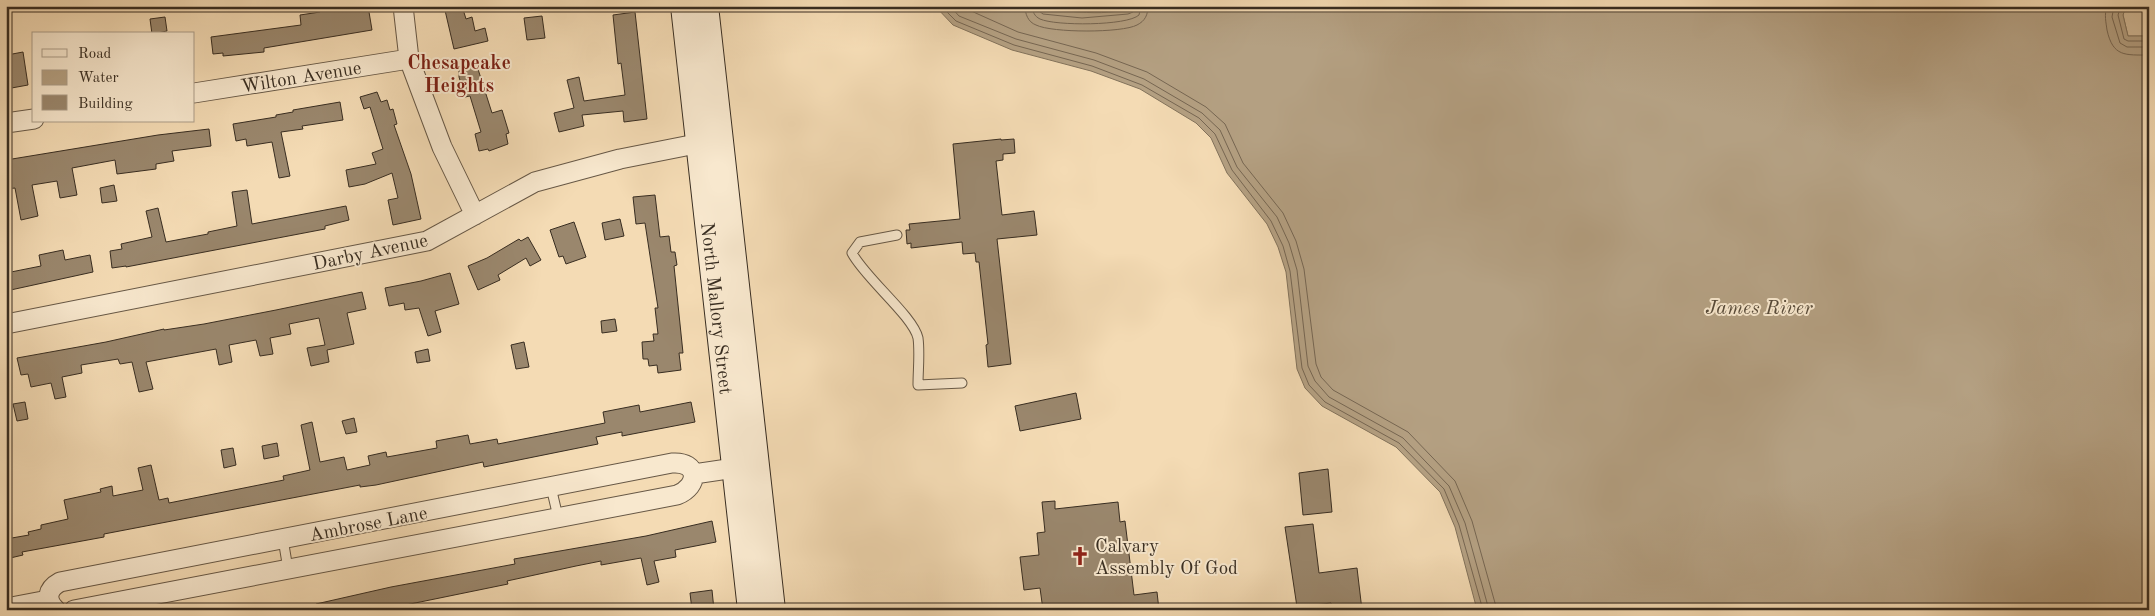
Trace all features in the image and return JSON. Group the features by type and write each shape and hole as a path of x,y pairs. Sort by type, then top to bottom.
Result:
{"main road":[{"name":"North Mallory Street","path":"684,6 710,141"},
{"name":"North Mallory Street","path":"705,6 710,141 746,466 772,610"},
{"name":"North Mallory Street","path":"746,466 751,610"}],"street":[{"path":"403,6 408,59 442,146 475,215"},
{"name":"Wilton Avenue","path":"195,93 408,59"},
{"path":"6,124 32,119"},
{"name":"Darby Avenue","path":"6,324 427,241 535,182 620,159 710,141"},
{"name":"Ambrose Lane","path":"6,608 52,605 51,589 60,582 677,463 688,467 694,474 689,488 677,495 74,610"},
{"path":"694,474 746,466"}],"lane":[{"path":"896,235 860,242 852,253 858,266 912,325 918,338 918,385 962,383"},
{"path":"551,487 558,517"},
{"path":"283,539 288,569"}],"shaded area":[{"path":"2126,6 2149,6 2149,36 2128,36 2123,15"}],"water":[{"name":"James River","path":"935,6 1023,6 1094,13 1122,10 1134,6 2126,6 2123,15 2128,36 2149,36 2149,610 1480,610 1476,606 1455,527 1440,492 1396,447 1322,406 1305,388 1297,369 1286,272 1278,247 1267,224 1227,173 1211,138 1196,123 1140,89 1091,71 1012,50 953,25"}],"building":[{"path":"319,6 331,6 332,11 368,6 372,30 264,48 264,52 223,56 223,53 213,54 211,37 301,25 300,15 320,12"},
{"path":"444,6 462,6 466,19 472,17 475,31 485,28 488,41 454,49"},
{"path":"635,12 647,119 624,122 623,111 582,115 584,126 559,132 554,113 574,108 567,80 579,77 584,101 625,95 621,63 618,64 613,15"},
{"path":"542,16 545,38 527,40 524,18"},
{"path":"165,17 167,31 152,32 150,19"},
{"path":"23,52 28,85 6,89 7,55"},
{"path":"477,66 492,113 502,110 509,133 506,134 508,144 489,151 488,149 479,151 475,134 481,132 470,96 465,97 459,77 459,71"},
{"path":"377,92 381,102 387,100 390,110 393,109 397,124 394,125 411,174 421,219 393,225 388,200 398,198 392,173 365,184 349,187 346,170 376,164 372,153 383,149 370,107 364,109 360,97"},
{"path":"340,102 343,120 302,126 303,129 281,132 290,176 279,178 272,142 247,146 246,139 236,141 233,124 276,117 276,115 293,112 293,110"},
{"path":"209,129 211,146 172,151 174,161 156,164 156,169 117,174 115,160 72,168 77,195 60,198 57,181 32,185 38,216 21,220 15,188 6,189 6,160 158,135"},
{"path":"1014,139 1015,153 1003,154 1003,160 996,161 1002,215 1034,211 1037,235 997,239 1011,364 988,367 986,345 988,344 979,262 976,262 975,253 963,254 962,242 911,248 911,243 907,244 906,230 910,230 909,224 960,219 953,144"},
{"path":"114,185 117,201 102,203 100,188"},
{"path":"247,190 252,224 346,206 349,220 325,226 325,229 126,267 112,268 110,251 122,249 121,244 152,237 146,211 158,208 166,242 208,234 208,232 237,226 232,192"},
{"path":"655,195 660,237 669,236 671,252 675,252 677,265 674,266 683,353 679,353 681,370 658,373 657,365 649,366 648,359 643,359 642,342 654,341 653,334 658,334 655,308 658,308 645,223 636,224 633,197"},
{"path":"620,219 624,236 605,240 602,223"},
{"path":"574,222 586,257 566,264 563,256 559,257 550,230"},
{"path":"528,237 541,260 530,266 526,258 498,275 500,280 478,290 468,266 487,258 519,239 521,241"},
{"path":"63,250 65,260 90,255 93,272 6,291 6,273 41,266 39,255"},
{"path":"450,273 459,304 435,311 441,332 428,336 419,308 405,310 404,303 389,306 385,288"},
{"path":"362,292 366,309 347,313 354,344 327,350 329,362 311,366 307,348 325,345 319,318 289,324 291,334 270,338 273,354 260,356 256,340 229,345 232,362 219,365 216,349 146,362 153,389 139,392 132,362 120,364 118,359 81,365 82,373 62,377 66,397 55,399 51,383 31,387 28,374 21,375 17,358 106,342 164,329 204,324"},
{"path":"615,319 617,331 602,333 601,321"},
{"path":"524,342 529,367 516,369 511,345"},
{"path":"428,349 430,361 417,363 415,352"},
{"path":"1076,393 1081,419 1020,431 1015,406"},
{"path":"25,402 28,419 17,421 13,404"},
{"path":"691,402 695,422 622,436 622,432 596,437 598,444 484,467 483,462 376,485 360,487 360,485 104,534 104,537 22,552 23,555 6,559 6,539 29,535 28,532 41,529 41,525 68,519 64,500 101,492 100,489 112,486 113,496 143,490 138,468 151,465 159,500 168,498 169,503 284,480 283,476 310,470 301,425 312,422 320,462 344,457 347,470 370,465 368,456 386,452 387,457 437,448 436,441 468,435 470,444 497,439 498,444 605,423 603,412 639,405 640,412"},
{"path":"354,418 357,432 346,434 342,421"},
{"path":"277,443 279,456 264,459 262,446"},
{"path":"233,448 236,465 224,468 221,450"},
{"path":"1328,469 1332,512 1303,515 1299,473"},
{"name":"Calvary Assembly Of God","path":"1055,501 1055,509 1118,502 1120,522 1125,521 1134,595 1157,592 1159,610 1043,610 1040,588 1024,590 1020,557 1039,555 1037,533 1045,532 1042,502"},
{"path":"712,521 716,542 675,550 676,557 654,561 659,582 647,585 641,558 601,565 601,561 507,581 508,584 381,610 316,610 316,604 391,587 515,564 514,559 646,536"},
{"path":"1313,524 1319,573 1357,568 1362,610 1332,610 1331,603 1297,607 1285,527"},
{"path":"712,590 714,610 692,610 690,593"}],"place":[{"name":"Calvary Assembly Of God","path":"1080,556"}],"district":[{"name":"Chesapeake Heights","path":"459,74"}]}
